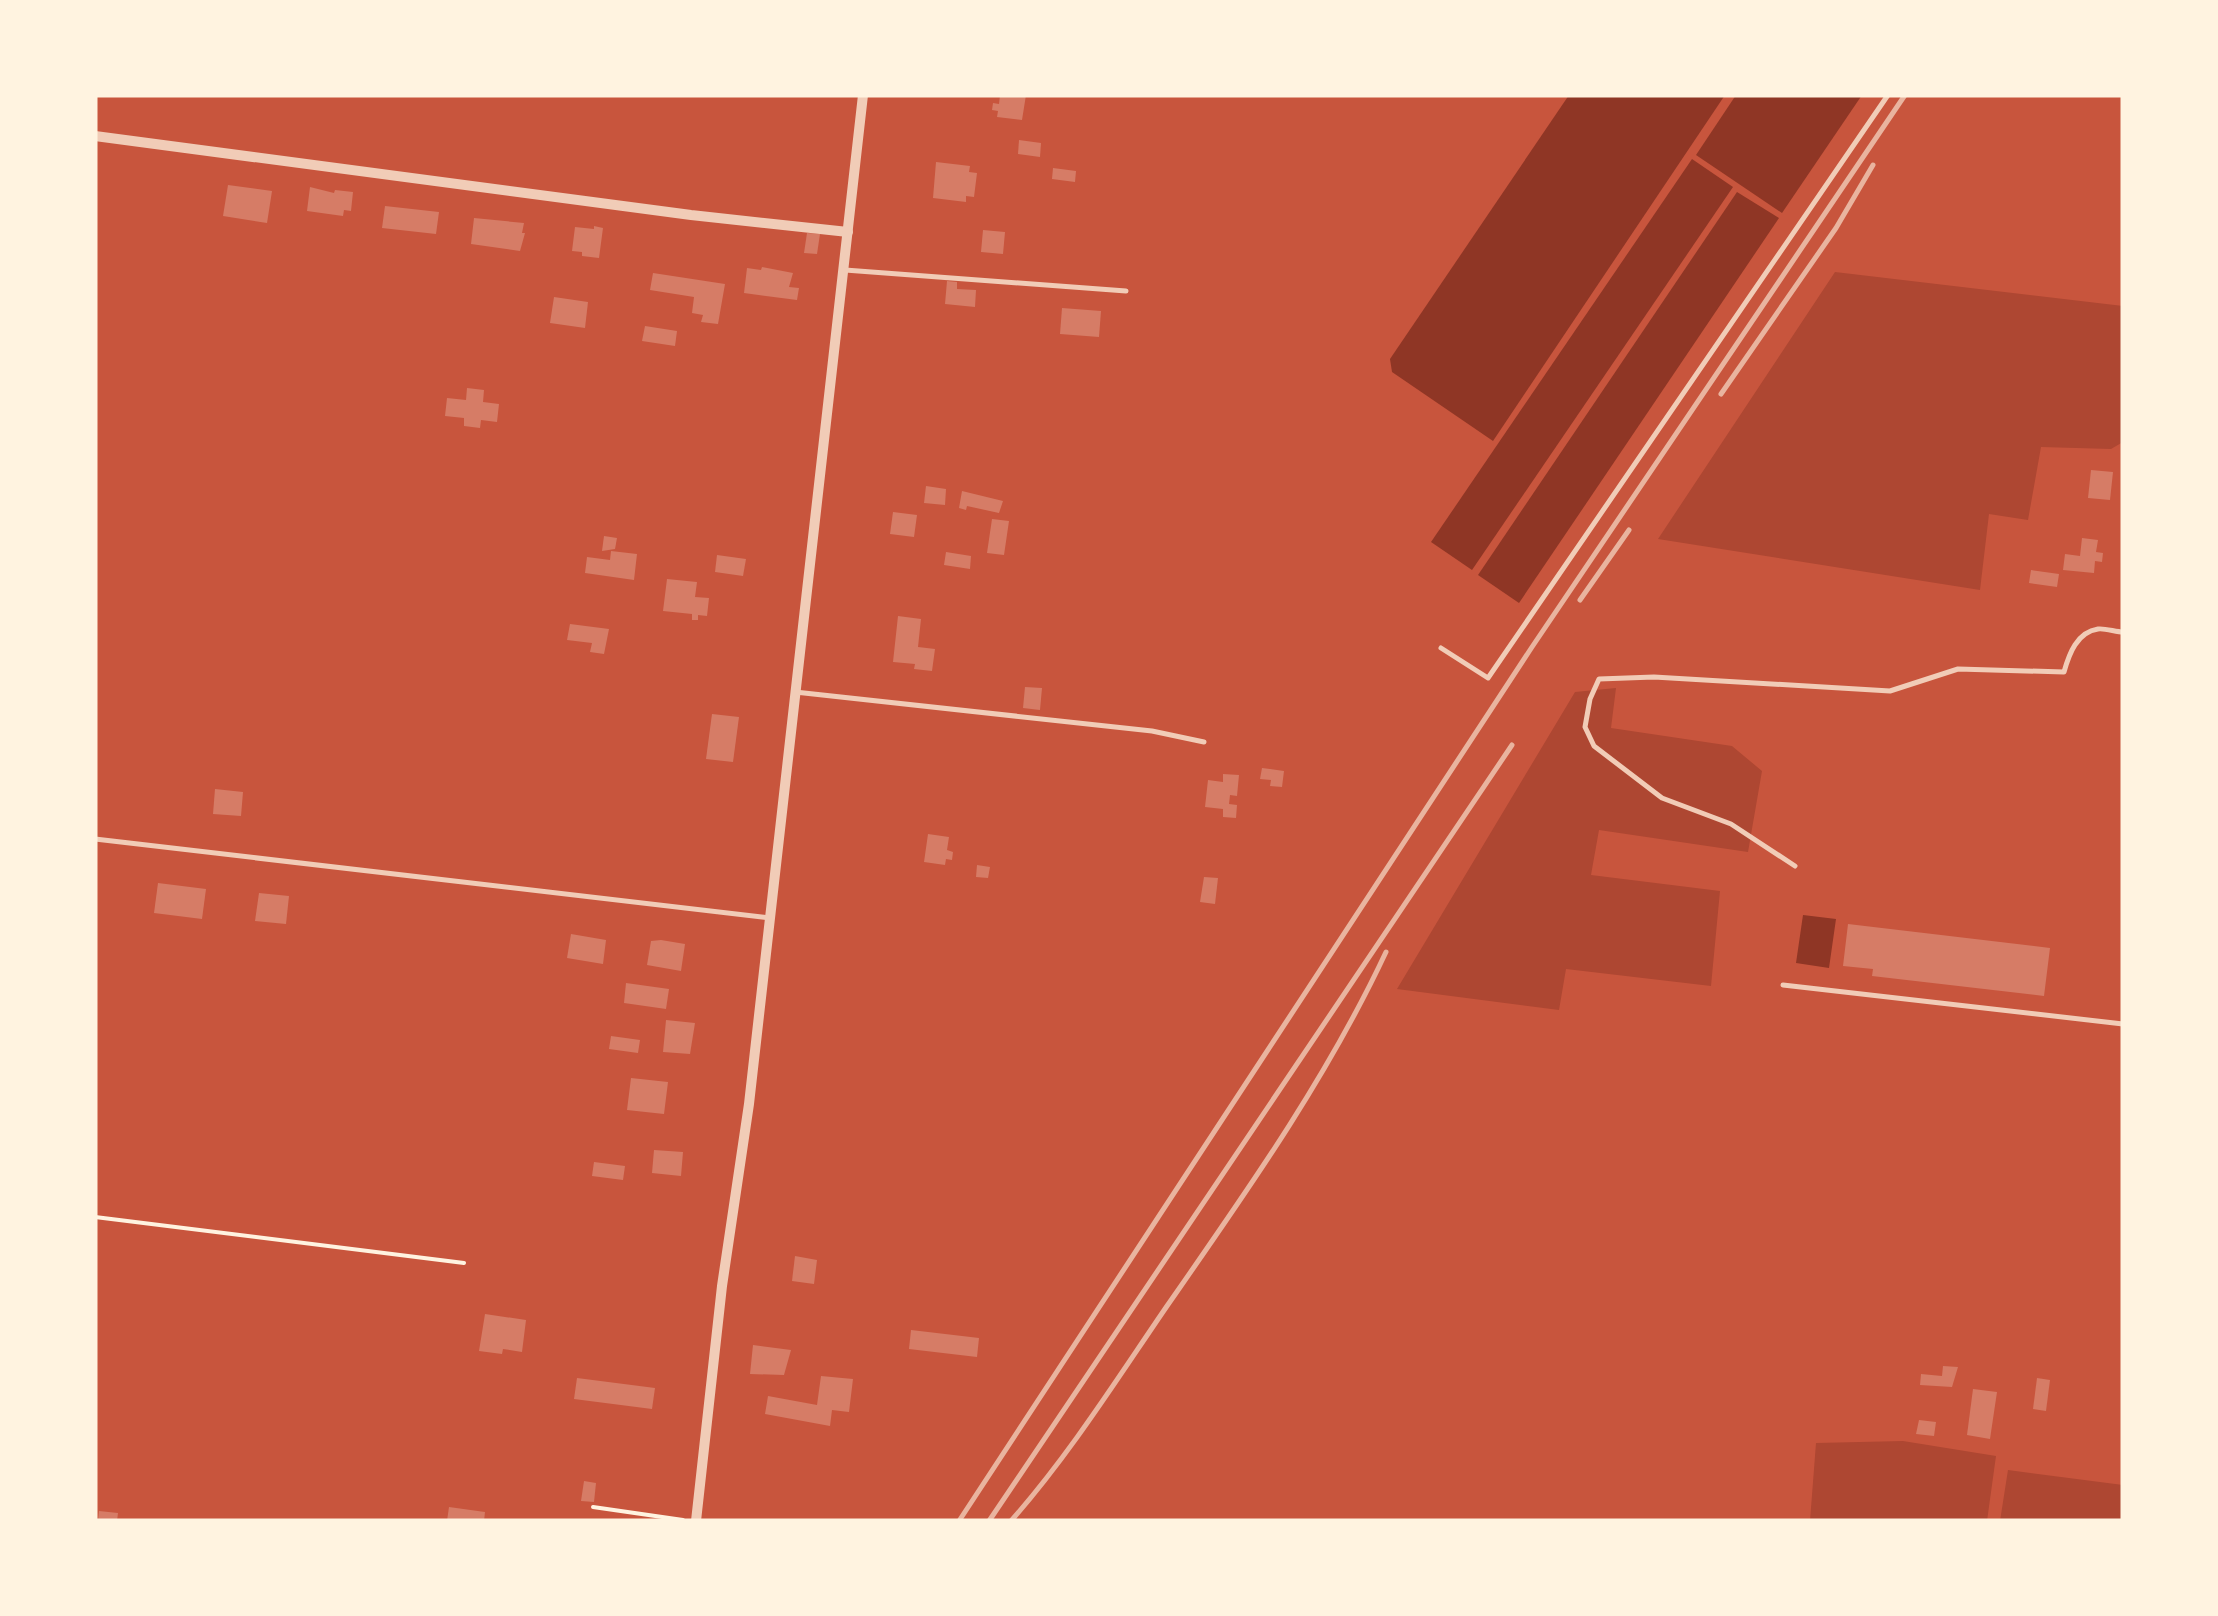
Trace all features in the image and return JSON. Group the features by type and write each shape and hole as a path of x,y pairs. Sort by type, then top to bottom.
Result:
{"street":[{"path":"694,1521 749,1104 862,95"},
{"path":"95,136 848,232"}],"lane":[{"path":"1441,648 1488,678 1888,95"},
{"path":"844,270 1126,291"},
{"path":"1796,866 1731,824 1662,798 1594,746 1585,726 1598,679 1673,678 1890,691 1958,669 2064,672 2080,638 2098,629 2123,632"},
{"path":"795,692 1152,731 1204,742"},
{"path":"95,839 770,918"},
{"path":"1782,985 2123,1024"}],"path":[{"path":"95,1217 464,1263"},
{"path":"593,1506 694,1521"}],"shaded area":[{"path":"1569,95 1725,95 1493,441 1392,372 1390,359"},
{"path":"1736,95 1862,95 1782,213 1696,155"},
{"path":"1692,159 1733,187 1472,570 1431,542"},
{"path":"1737,192 1779,218 1519,603 1478,575"},
{"path":"1835,272 2123,306 2123,442 2111,449 2041,447 2028,520 1989,514 1980,590 1658,539"},
{"path":"1616,688 1611,728 1732,746 1762,771 1748,852 1599,830 1591,875 1720,891 1711,986 1566,969 1559,1010 1397,989 1575,692"},
{"path":"1803,915 1836,919 1829,968 1796,963"},
{"path":"1903,1441 1996,1456 1987,1521 1810,1521 1816,1443"},
{"path":"2008,1470 2123,1485 2123,1521 2000,1521"}],"building":[{"path":"1000,95 1026,95 1022,120 997,117 998,111 992,110 993,103 999,104"},
{"path":"1019,140 1041,143 1040,157 1018,154"},
{"path":"936,162 970,166 969,172 977,173 974,197 966,196 966,202 933,198"},
{"path":"1053,168 1076,171 1075,182 1052,179"},
{"path":"228,185 272,191 267,223 223,216"},
{"path":"310,187 334,193 353,192 351,211 344,210 343,216 307,211"},
{"path":"385,206 439,212 436,234 382,228"},
{"path":"474,218 524,223 520,251 471,244"},
{"path":"575,227 603,228 599,258 572,251"},
{"path":"983,230 1005,232 1003,254 981,252"},
{"path":"807,233 820,234 817,254 804,253"},
{"path":"747,268 793,273 789,287 799,288 797,300 744,293"},
{"path":"653,273 725,284 718,324 701,322 703,315 692,313 694,297 650,290"},
{"path":"947,281 957,282 957,289 976,290 975,307 945,304"},
{"path":"554,297 588,302 585,328 550,323"},
{"path":"1062,308 1101,311 1099,337 1060,334"},
{"path":"645,326 677,331 675,346 642,341"},
{"path":"467,388 484,390 483,402 499,404 497,422 481,420 480,428 464,426 464,418 445,416 447,398 466,400"},
{"path":"2091,470 2113,472 2110,500 2088,498"},
{"path":"926,486 946,489 945,505 924,503"},
{"path":"962,491 1003,501 999,513 959,508"},
{"path":"893,512 917,515 914,537 890,534"},
{"path":"992,519 1009,521 1004,555 987,553"},
{"path":"604,536 617,538 615,549 602,551"},
{"path":"2082,538 2098,540 2096,552 2103,553 2102,562 2095,561 2094,573 2063,570 2065,554 2080,556"},
{"path":"611,551 637,554 634,580 585,573 587,557 610,560"},
{"path":"946,552 971,556 970,569 944,565"},
{"path":"717,555 746,559 743,576 715,572"},
{"path":"2031,570 2059,574 2057,587 2029,583"},
{"path":"667,579 697,582 695,597 709,598 707,616 698,615 698,620 692,620 692,614 663,611"},
{"path":"898,616 921,619 918,647 935,649 932,671 893,662"},
{"path":"570,624 609,629 604,654 590,652 592,643 567,640"},
{"path":"1025,687 1042,688 1040,710 1023,708"},
{"path":"712,714 739,717 733,762 706,759"},
{"path":"1262,768 1284,771 1282,787 1270,786 1271,780 1260,779"},
{"path":"1223,774 1239,775 1237,796 1230,795 1229,804 1237,805 1236,818 1223,817 1223,809 1205,807 1208,780 1223,782"},
{"path":"215,789 243,792 241,816 213,814"},
{"path":"928,834 949,837 947,850 953,852 952,860 946,859 945,865 924,862"},
{"path":"977,865 990,867 988,878 976,877"},
{"path":"1204,877 1218,878 1215,904 1200,902"},
{"path":"158,883 206,889 202,919 154,913"},
{"path":"259,893 289,896 286,924 255,921"},
{"path":"1848,924 2050,948 2044,996 1872,976 1873,969 1843,966"},
{"path":"571,934 606,940 603,964 567,958"},
{"path":"651,941 685,944 681,971 647,965"},
{"path":"626,983 669,989 666,1009 624,1003"},
{"path":"666,1020 695,1023 690,1054 663,1052"},
{"path":"611,1036 640,1040 638,1053 609,1049"},
{"path":"631,1078 668,1082 664,1114 627,1110"},
{"path":"654,1150 683,1152 681,1176 652,1173"},
{"path":"594,1162 625,1166 623,1180 592,1176"},
{"path":"795,1256 817,1260 814,1284 792,1281"},
{"path":"485,1314 526,1320 522,1352 479,1351"},
{"path":"911,1330 979,1338 977,1357 909,1349"},
{"path":"753,1345 791,1350 784,1375 750,1374"},
{"path":"1943,1366 1958,1367 1952,1387 1920,1385 1921,1374 1942,1376"},
{"path":"821,1376 853,1379 849,1412 832,1410 830,1426 765,1414 768,1396 817,1405"},
{"path":"577,1378 655,1388 652,1409 574,1399"},
{"path":"2037,1378 2050,1380 2046,1411 2033,1409"},
{"path":"1973,1389 1997,1392 1990,1439 1967,1435"},
{"path":"1919,1420 1936,1422 1934,1436 1916,1434"},
{"path":"584,1481 596,1483 594,1502 581,1501"},
{"path":"449,1507 485,1512 484,1521 447,1521"},
{"path":"99,1511 118,1513 117,1521 98,1521"}],"railway":[{"path":"959,1521 1532,647 1905,95"},
{"path":"1721,394 1836,228 1873,165"},
{"path":"1580,600 1629,530"},
{"path":"989,1521 1512,745"},
{"path":"1011,1521 1092,1416 1256,1177 1312,1089 1386,952"}]}
